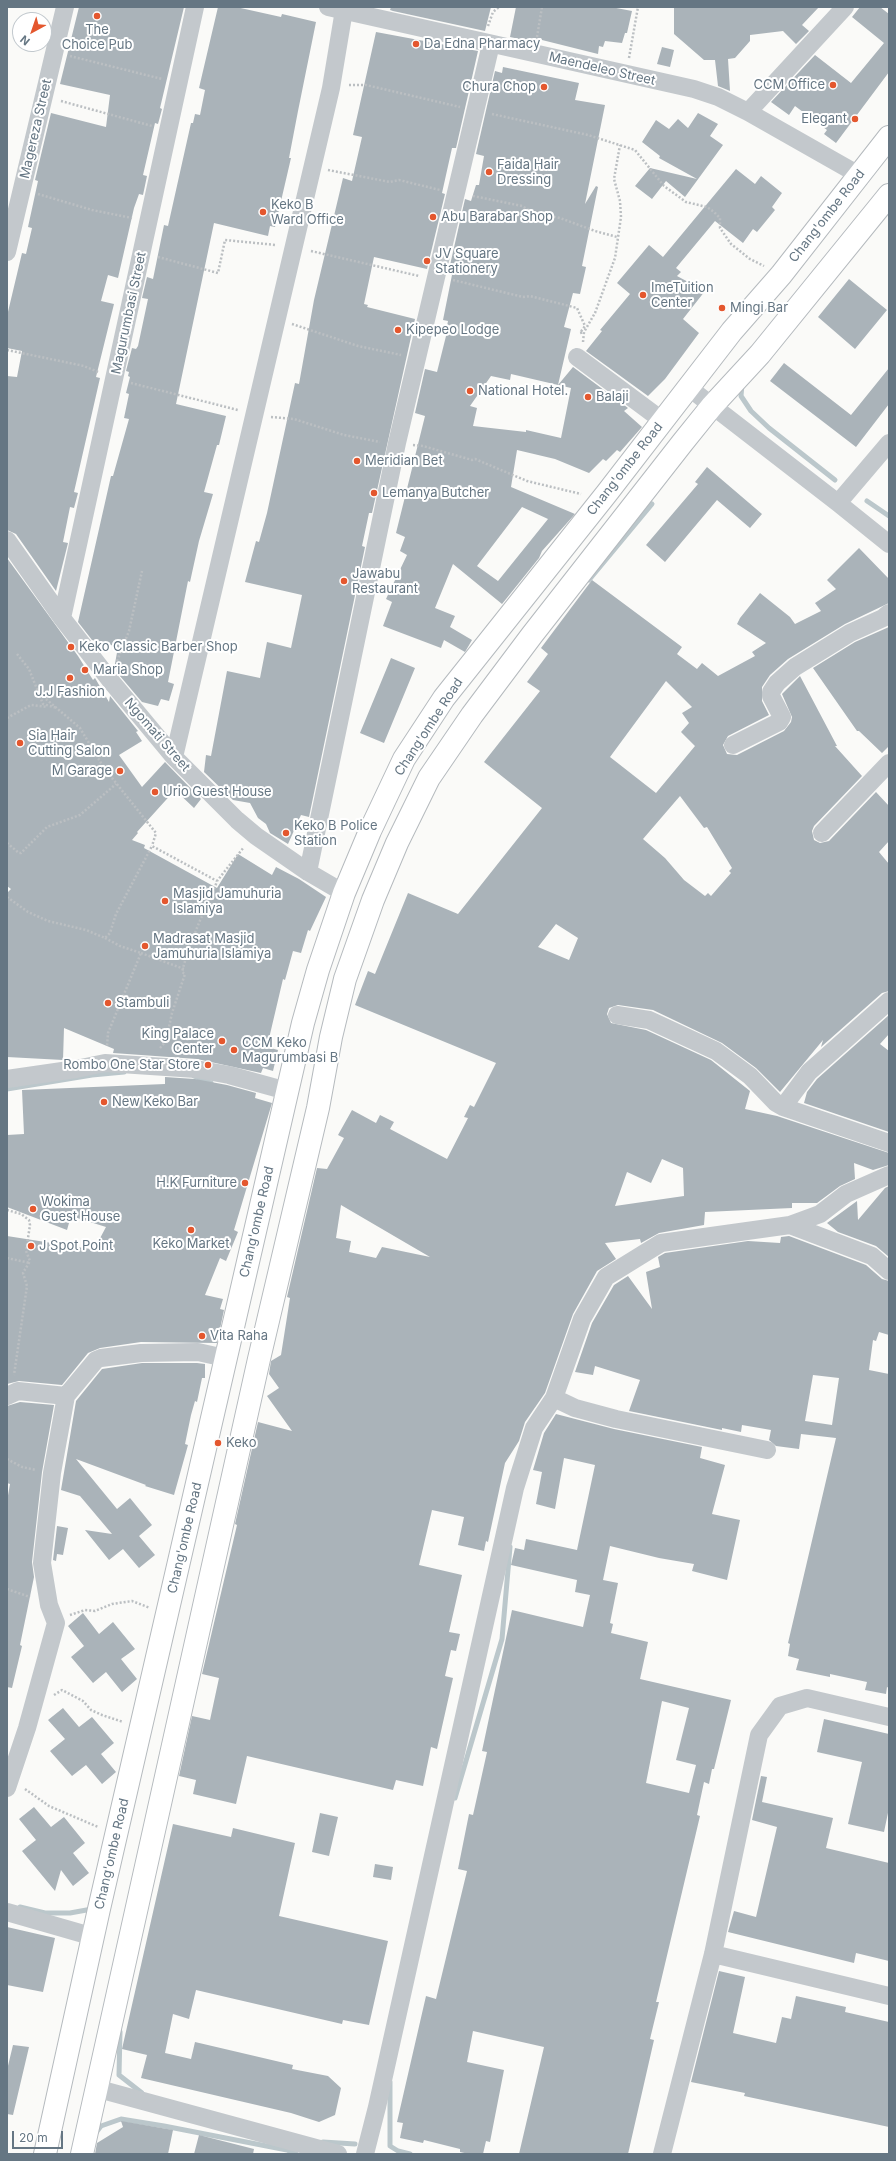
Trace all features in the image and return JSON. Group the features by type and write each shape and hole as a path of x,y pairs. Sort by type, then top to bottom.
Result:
{"main road":[{"name":"Chang'ombe Road","path":"45,2154 287,1091 307,1008 344,893 370,831 404,759 444,698 663,420 688,386 732,331 781,275 889,137"},
{"path":"82,2154 95,2088 128,1948 259,1359 318,1108 331,1037 345,979 373,900 397,843 429,778 472,715 532,635 712,406 760,354 889,195"}],"street":[{"name":"Magereza Street","path":"7,252 65,7"},
{"name":"Magurumbasi Street","path":"62,618 195,7"},
{"path":"748,112 846,7"},
{"name":"Maendeleo Street","path":"336,9 694,89 718,97 748,112 859,175"},
{"path":"174,757 331,88 336,9"},
{"path":"308,872 397,443 491,44"},
{"path":"576,357 663,420"},
{"path":"688,386 889,544"},
{"path":"838,503 889,443"},
{"name":"Ngomati Street","path":"7,540 62,618 110,680 174,757 237,820 256,836 308,872 344,893"},
{"path":"734,745 780,722 782,717 771,696 771,692 795,667 850,633 883,618 889,613"},
{"path":"822,833 889,763"},
{"path":"783,1107 809,1072 889,1001"},
{"path":"617,1015 649,1020 716,1051 750,1076 776,1103 783,1107 889,1143"},
{"path":"7,1079 76,1070 105,1063 196,1069 287,1091"},
{"path":"365,2154 379,2100 515,1488 534,1428 554,1398 582,1320 606,1277 661,1243 790,1225 820,1214 846,1194 889,1175"},
{"path":"819,1237 820,1214"},
{"path":"790,1225 872,1256 889,1271"},
{"path":"9,1783 56,1623 49,1605 42,1563 52,1473 66,1396 96,1360 101,1358 141,1353 198,1352 216,1356"},
{"path":"12,1393 66,1396"},
{"path":"554,1398 575,1408 616,1419 767,1450"},
{"path":"662,2154 713,1954 759,1735 780,1706 806,1698 889,1717"},
{"path":"7,1912 94,1936"},
{"path":"713,1954 889,1996"},
{"path":"95,2088 338,2154"}],"path":[{"path":"534,54 542,7"},
{"path":"624,73 631,50 638,7"},
{"path":"54,53 178,83"},
{"path":"331,88 366,86 475,112 528,121 635,150 671,193 686,202 707,207 714,212 720,218 720,228 725,236 740,251 750,259 781,275"},
{"path":"44,97 168,130"},
{"path":"576,357 582,347 584,332 595,313 615,258 621,217 620,201 614,179 620,145"},
{"path":"312,171 341,172 390,182 399,180 456,194 522,206 532,212 560,218 595,232 617,237"},
{"path":"21,191 92,210 148,221"},
{"path":"142,253 218,273 225,240 294,247 436,280 456,280 523,297 530,296 577,308 585,326 580,333 584,332"},
{"path":"286,322 358,346 417,358"},
{"path":"7,350 84,366 114,379 254,414 294,419 344,435 378,442 423,446 472,460 475,459 527,481 602,498"},
{"path":"110,680 129,631 142,571"},
{"path":"17,654 29,670 43,704 57,708"},
{"path":"46,699 80,728 116,784 156,833 152,846 116,914 110,933 105,938"},
{"path":"7,718 31,705 57,708"},
{"path":"7,843 18,853 20,852 47,827 80,815 116,784"},
{"path":"158,1054 160,1048 166,1041 172,1013 185,974 182,972 188,950 201,918 208,907 217,881 238,852 256,836"},
{"path":"152,846 217,881"},
{"path":"7,897 28,912 48,921 86,930 120,946 184,969"},
{"path":"105,1063 108,1034 141,953"},
{"path":"181,1057 189,1035 200,1036"},
{"path":"7,1210 21,1214 29,1220 30,1225 26,1251 30,1263"},
{"path":"7,1258 30,1263"},
{"path":"12,1393 21,1331 21,1320 27,1286 23,1274 30,1263"},
{"path":"7,1459 22,1467 52,1473"},
{"path":"7,1589 49,1605"},
{"path":"31,1710 62,1690 83,1701 91,1710 102,1716 130,1724"},
{"path":"9,1783 49,1806 68,1812 89,1824"}],"building":[{"path":"79,7 184,7 160,108 162,109 158,124 155,123 143,175 147,176 143,195 139,194 134,208 118,278 108,275 101,301 114,304 96,377 100,378 74,492 78,493 74,508 70,507 63,542 68,543 56,591 16,534 7,530 7,376 17,377 22,351 7,348 7,316 22,253 26,254 32,228 28,227 38,181 35,180 51,113 106,127 110,95 60,84"},
{"path":"218,7 236,7 281,17 282,14 316,22 289,158 291,158 275,227 270,226 268,236 214,223 176,404 226,416 219,445 217,445 204,492 213,494 199,541 190,582 188,581 168,682 174,684 169,701 161,699 158,706 142,702 114,669 118,647 92,640 78,622 111,476 113,476 129,419 124,418 129,394 126,393 130,377 128,376 129,372 126,371 132,348 136,349 138,346 148,299 142,298 147,277 153,279 164,225 168,226 191,123 193,123 195,114 200,115 205,90 199,88"},
{"path":"391,7 491,7 485,31 393,11 390,10"},
{"path":"516,7 611,7 632,11 627,33 625,33 622,43 605,41 603,47 599,46 598,54 534,38 533,42 510,37"},
{"path":"674,7 819,7 802,25 809,31 796,44 783,31 750,35 750,41 735,58 728,59 730,91 718,86 715,60 704,60 674,34"},
{"path":"860,7 880,7 889,14 889,72 836,143 824,134 827,130 795,106 789,115 771,102 815,55 851,83 884,43 852,17"},
{"path":"376,32 478,51 456,148 452,148 442,193 445,194 427,269 374,257 364,304 368,305 367,307 415,319 372,513 369,513 362,546 365,547 309,817 301,815 288,844 270,833 266,824 258,818 250,803 233,800 204,772 206,755 211,756 227,671 260,678 267,642 291,648 302,595 245,582 256,541 259,542 267,513 295,383 299,384 314,300 343,178 352,181 362,137 353,135"},
{"path":"662,47 674,50 670,67 657,64"},
{"path":"503,67 579,83 575,100 605,105 585,204 596,186 598,187 582,266 586,267 580,294 573,293 564,327 571,329 558,385 573,367 628,408 624,411 642,427 620,452 617,450 606,461 603,459 589,473 555,459 517,450 511,487 575,514 542,551 539,558 502,604 453,564 435,608 455,616 450,627 472,640 465,652 444,640 441,648 383,626 392,602 386,599 407,555 400,551 405,537 396,533 425,416 415,413 425,369 437,372 447,332 448,321 443,320 452,275 448,274 465,199 471,201 476,185 479,185 484,156 476,154 495,71 502,73","holes":["511,374 571,388 561,438 526,430 526,432 473,426 477,408 470,406 491,376 510,380","522,507 548,519 498,581 477,566"]},
{"path":"698,113 718,124 710,136 723,145 685,197 666,181 652,199 635,186 650,168 697,179 659,158 660,156 642,142 656,120 669,129 678,119 688,128"},
{"path":"736,169 755,184 761,176 782,193 772,207 775,210 757,232 753,229 743,243 715,221 676,268 681,272 677,276 705,291 683,319 699,333 665,379 648,396 586,351 602,331 600,330 630,294 617,283 649,245 663,257"},
{"path":"849,279 887,310 855,349 818,317"},
{"path":"784,363 851,415 889,368 889,404 856,447 770,381"},
{"path":"707,467 762,514 750,528 717,500 665,562 646,545 698,484 695,482"},
{"path":"859,548 889,579 889,603 845,624 788,659 770,675 762,687 762,701 769,715 728,736 723,745 727,754 737,755 784,731 791,722 792,717 782,694 800,676 837,746 835,746 862,776 814,826 812,831 814,840 820,843 829,841 876,792 889,806 889,841 879,852 889,864 889,991 882,993 821,1047 823,1040 780,1092 756,1068 722,1043 653,1010 618,1005 609,1008 607,1014 611,1023 646,1030 711,1060 750,1091 745,1109 777,1116 889,1153 889,1165 873,1170 854,1163 855,1179 840,1186 817,1203 792,1203 792,1208 705,1212 704,1225 659,1233 641,1243 640,1239 605,1243 616,1259 597,1271 573,1314 545,1393 525,1422 519,1441 505,1463 488,1542 486,1541 484,1551 458,1545 464,1517 432,1510 419,1565 462,1575 449,1632 460,1634 456,1651 451,1650 445,1676 453,1678 437,1749 431,1747 423,1786 396,1780 393,1790 247,1756 236,1804 193,1794 196,1780 179,1776 192,1716 210,1720 219,1678 202,1674 237,1525 235,1524 258,1422 292,1431 267,1396 279,1388 269,1374 271,1361 281,1355 290,1298 287,1297 317,1168 327,1169 344,1138 338,1135 352,1110 376,1123 380,1115 394,1122 390,1129 447,1159 468,1118 464,1117 470,1105 474,1107 496,1063 355,1005 368,971 375,974 408,893 458,914 542,808 484,762 540,691 527,682 548,654 541,648 592,580 682,647 677,654 697,669 702,663 718,676 755,656 752,652 766,643 737,624 760,593 790,617 795,624 821,611 815,603 836,589 827,580","holes":["666,681 692,707 682,713 689,723 681,732 695,746 656,793 610,757","680,796 704,828 707,827 732,868 729,871 731,873 711,896 708,893 705,896 684,880 665,858 643,839","556,924 578,938 569,960 538,947","662,1159 683,1168 684,1196 615,1206 627,1172 651,1183","341,1205 430,1257 382,1247 376,1258 349,1252 351,1241 336,1238"]},
{"path":"7,558 78,656 93,680 95,678 109,702 110,696 138,731 136,732 142,741 119,755 142,787 165,762 201,799 194,808 175,790 137,832 138,833 132,840 145,845 144,848 217,888 238,854 272,875 276,867 299,879 326,897 310,931 308,930 301,953 293,951 285,980 283,979 267,1047 278,1050 273,1071 263,1068 261,1073 197,1059 113,1053 114,1049 64,1028 63,1060 7,1057 7,893 11,889 7,886"},
{"path":"889,627 889,746 882,753 859,731 857,731 813,668 855,642"},
{"path":"391,658 415,668 384,743 360,733"},
{"path":"889,1015 889,1034 880,1044 889,1051 889,1132 804,1103 807,1092 817,1079"},
{"path":"165,1077 195,1079 227,1085 256,1093 255,1098 272,1103 234,1230 238,1232 226,1261 220,1258 205,1295 223,1299 220,1309 224,1310 217,1343 141,1342 100,1348 88,1353 62,1385 19,1381 7,1384 7,1236 103,1251 105,1244 98,1242 106,1227 71,1216 67,1230 7,1207 7,1135 24,1134 22,1090 165,1084"},
{"path":"889,1186 889,1257 876,1246 838,1232 827,1223 857,1201 858,1220 885,1188"},
{"path":"789,1236 866,1265 882,1279 889,1281 889,1335 879,1332 876,1341 873,1340 869,1370 889,1374 889,1688 887,1687 886,1694 865,1690 867,1682 830,1674 830,1677 796,1670 799,1659 788,1656 790,1644 788,1643 836,1438 801,1434 799,1449 776,1446 769,1440 771,1430 742,1425 741,1432 722,1428 722,1430 629,1411 640,1380 595,1366 593,1375 575,1372 592,1323 614,1285 628,1276 652,1309 646,1272 660,1267 658,1257 665,1253 748,1241 780,1243 781,1237","holes":["813,1375 839,1378 832,1425 805,1421"]},
{"path":"142,1363 205,1364 205,1378 202,1378 197,1402 195,1401 191,1415 185,1444 188,1445 174,1495 145,1486 146,1485 76,1459 117,1509 130,1498 152,1525 139,1536 155,1555 139,1568 123,1549 109,1560 85,1530 112,1534 80,1496 61,1490 76,1401 102,1369"},
{"path":"20,1402 54,1405 42,1472 32,1562 34,1577 20,1645 22,1646 12,1688 7,1687 7,1501 10,1484 7,1483 7,1406"},
{"path":"556,1414 614,1429 702,1447 700,1458 725,1465 712,1514 740,1520 727,1580 692,1571 694,1564 659,1558 610,1546 603,1580 618,1583 610,1623 613,1624 611,1633 648,1642 640,1679 731,1700 714,1769 712,1769 709,1784 704,1782 697,1815 700,1816 656,2002 659,2002 650,2039 654,2040 628,2154 519,2154 544,2047 473,2031 467,2062 504,2070 490,2142 486,2141 483,2154 469,2154 460,2152 460,2149 424,2140 423,2143 400,2138 403,2123 397,2122 426,1996 436,1999 467,1871 458,1869 469,1814 473,1815 487,1752 482,1751 512,1610 583,1627 590,1595 575,1592 577,1580 511,1565 515,1548 524,1550 526,1539 577,1550 595,1465 564,1458 555,1509 536,1504 542,1472 533,1470 544,1433","holes":["662,1701 689,1708 676,1760 696,1765 689,1793 646,1783"]},
{"path":"57,1526 68,1528 63,1555 57,1554 56,1561 53,1560"},
{"path":"83,1613 99,1634 113,1622 135,1649 121,1659 137,1679 122,1692 106,1672 93,1683 71,1657 84,1646 68,1626"},
{"path":"63,1708 79,1727 92,1717 114,1743 101,1754 116,1772 102,1784 86,1765 72,1776 50,1751 65,1739 48,1720"},
{"path":"824,1719 889,1734 889,1808 884,1832 848,1824 862,1762 817,1752"},
{"path":"761,1776 767,1777 762,1802 833,1818 826,1848 889,1863 889,1961 856,1953 854,1963 728,1932 734,1911 756,1917 777,1827 752,1820"},
{"path":"34,1807 51,1827 64,1817 85,1843 73,1853 89,1873 73,1886 61,1870 55,1891 22,1851 36,1840 19,1819"},
{"path":"320,1813 338,1817 329,1856 312,1852"},
{"path":"173,1824 231,1837 233,1828 295,1843 279,1916 388,1941 369,2025 343,2020 342,2024 196,1990 189,2019 173,2014 165,2053 191,2059 195,2042 293,2065 292,2069 328,2076 341,2088 335,2115 319,2122 291,2113 141,2078 147,2055 122,2049"},
{"path":"375,1864 393,1867 391,1880 373,1877"},
{"path":"7,1927 55,1938 43,1992 7,1985"},
{"path":"719,1971 745,1977 733,2033 776,2043 782,2017 791,2019 796,1996 846,2007 845,2012 889,2022 889,2127 744,2096 745,2093 691,2082"},
{"path":"13,2045 29,2047 13,2115 7,2114 7,2070"},
{"path":"121,2121 173,2130 168,2154 95,2154 97,2143 123,2127"},
{"path":"199,2135 254,2149 253,2154 194,2154"}],"waterway":[{"path":"742,384 741,396 751,411 769,428 835,480"},
{"path":"867,501 889,516"},
{"path":"589,580 652,504"},
{"path":"7,1089 92,1075 124,1072"},
{"path":"194,1076 211,1083"},
{"path":"455,1798 502,1639 510,1547"},
{"path":"20,1907 45,1913 70,1913 92,1909"},
{"path":"120,2032 119,2075 142,2093"},
{"path":"390,2082 390,2146 398,2151 410,2154"},
{"path":"95,2134 101,2126 121,2119 287,2150 296,2154"},
{"path":"323,2142 355,2144"}],"place":[{"name":"The Choice Pub","path":"97,16"},
{"name":"Da Edna Pharmacy","path":"416,44"},
{"name":"CCM Office","path":"833,85"},
{"name":"Chura Chop","path":"544,87"},
{"name":"Elegant","path":"855,119"},
{"name":"Faida Hair Dressing","path":"489,172"},
{"name":"Keko B Ward Office","path":"263,212"},
{"name":"Abu Barabar Shop","path":"433,217"},
{"name":"JV Square Stationery","path":"427,261"},
{"name":"ImeTuition Center","path":"643,295"},
{"name":"Mingi Bar","path":"722,308"},
{"name":"Kipepeo Lodge","path":"398,330"},
{"name":"National Hotel.","path":"470,391"},
{"name":"Balaji","path":"588,397"},
{"name":"Meridian Bet","path":"357,461"},
{"name":"Lemanya Butcher","path":"374,493"},
{"name":"Jawabu Restaurant","path":"344,581"},
{"name":"Keko Classic Barber Shop","path":"71,647"},
{"name":"Maria Shop","path":"85,670"},
{"name":"J.J Fashion","path":"70,678"},
{"name":"Sia Hair Cutting Salon","path":"20,743"},
{"name":"M Garage","path":"120,771"},
{"name":"Urio Guest House","path":"155,792"},
{"name":"Keko B Police Station","path":"286,833"},
{"name":"Masjid Jamuhuria Islamiya","path":"165,901"},
{"name":"Madrasat Masjid Jamuhuria Islamiya","path":"145,946"},
{"name":"Stambuli","path":"108,1003"},
{"name":"King Palace Center","path":"222,1041"},
{"name":"CCM Keko Magurumbasi B","path":"234,1050"},
{"name":"Rombo One Star Store","path":"208,1065"},
{"name":"New Keko Bar","path":"104,1102"},
{"name":"H.K Furniture","path":"245,1183"},
{"name":"Wokima Guest House","path":"33,1209"},
{"name":"Keko Market","path":"191,1230"},
{"name":"J Spot Point","path":"31,1246"},
{"name":"Vita Raha","path":"202,1336"},
{"name":"Keko","path":"218,1443"}]}
